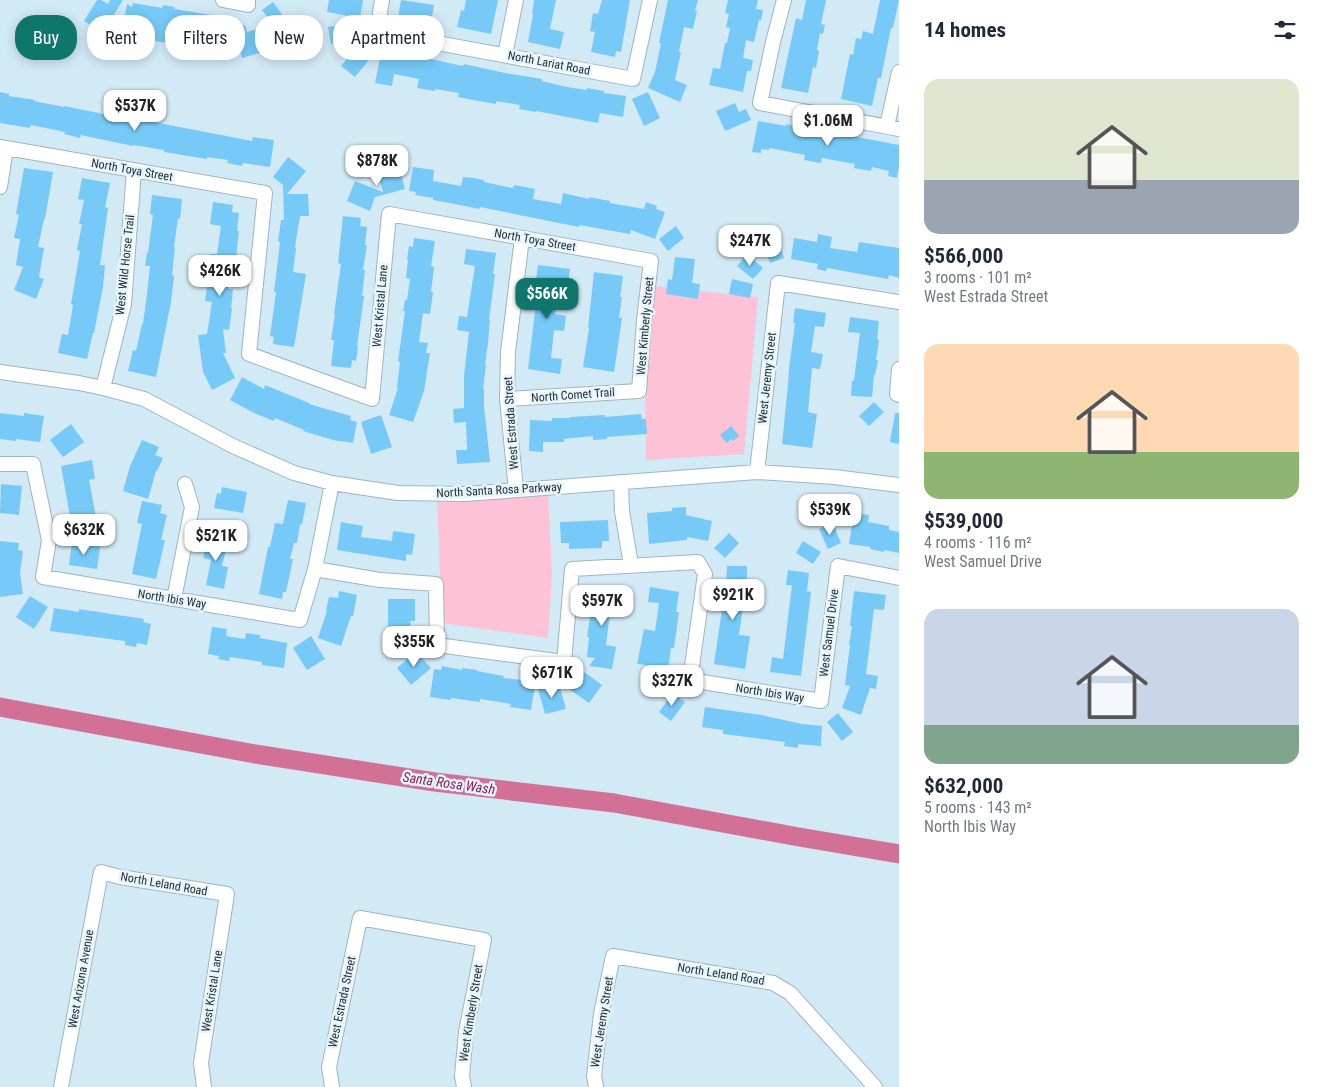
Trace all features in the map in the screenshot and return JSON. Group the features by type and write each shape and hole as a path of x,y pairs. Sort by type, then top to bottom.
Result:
{"street":[{"path":"223,0 248,2"},
{"name":"North Lariat Road","path":"382,0 377,32 633,79 650,0"},
{"path":"504,55 516,0"},
{"path":"784,0 760,103 893,128 899,72"},
{"path":"0,186 3,147"},
{"name":"North Toya Street","path":"3,147 265,193 249,354 372,399"},
{"name":"West Wild Horse Trail","path":"103,388 124,304 134,170"},
{"name":"North Toya Street","path":"389,214 651,261"},
{"name":"West Kristal Lane","path":"372,399 389,214"},
{"name":"West Estrada Street","path":"516,490 507,399 508,352 522,238"},
{"name":"West Kimberly Street","path":"639,391 644,320 651,261"},
{"name":"West Jeremy Street","path":"757,472 778,283 899,302"},
{"path":"898,394 899,369"},
{"name":"North Santa Rosa Parkway","path":"0,372 79,383 144,399 233,446 294,473 332,483 398,493 465,494 757,472 899,485"},
{"name":"North Comet Trail","path":"507,399 639,391"},
{"name":"North Ibis Way","path":"0,464 33,464 50,540 43,577 300,620 315,569"},
{"path":"332,483 315,569 380,580 436,584 437,646 564,662 572,569 631,566 622,511 620,482"},
{"path":"174,599 192,507 185,484"},
{"name":"North Ibis Way","path":"631,566 698,562 705,574 690,680 821,701"},
{"name":"West Samuel Drive","path":"821,701 838,566 899,578"},
{"name":"North Leland Road","path":"100,872 120,877 227,894"},
{"name":"West Arizona Avenue","path":"61,1087 100,872"},
{"name":"West Kristal Lane","path":"204,1087 201,1063 227,894"},
{"name":"West Estrada Street","path":"332,1087 329,1067 360,918"},
{"name":"West Kimberly Street","path":"360,918 484,940 466,1032 462,1076 464,1087"},
{"name":"West Jeremy Street","path":"596,1087 594,1076 601,1014 613,956"},
{"name":"North Leland Road","path":"613,956 773,983 790,993 875,1087"}],"shaded area":[{"path":"653,286 758,297 744,454 646,460 645,381"},
{"path":"548,493 552,574 548,638 442,623 437,498"}],"building":[{"path":"97,0 108,4 110,0 123,0 114,15 88,15"},
{"path":"329,0 363,0 360,15 344,15 327,12"},
{"path":"401,0 434,5 432,15 398,15"},
{"path":"466,0 498,0 491,34 457,27 461,10 464,11"},
{"path":"534,0 556,0 550,29 564,32 560,49 528,42"},
{"path":"602,0 630,0 621,52 616,51 615,57 591,52 595,32 590,31 593,13 598,14"},
{"path":"668,0 698,0 693,29 684,27 679,52 681,52 675,80 687,85 680,102 648,88 655,72"},
{"path":"728,0 758,0 756,9 763,10 754,42 746,40 743,58 753,60 751,71 747,71 743,92 709,85 713,68 720,69 725,43 727,43 730,28 726,27 729,14 725,13"},
{"path":"806,0 826,0 821,24 825,25 823,34 820,33 816,68 813,67 808,93 781,88 796,18 802,20"},
{"path":"880,0 899,0 881,78 878,78 872,106 841,99 850,54 853,55 856,38 861,39 863,31 873,34"},
{"path":"273,2 282,15 266,15 262,10"},
{"path":"133,3 162,8 163,5 175,7 174,9 212,15 165,15 165,43 155,41 155,15 125,15 127,4 132,7"},
{"path":"245,25 247,32 255,30 255,54 245,57"},
{"path":"333,26 333,44 331,44 328,27"},
{"path":"346,60 369,60 355,77 341,66"},
{"path":"380,60 435,60 542,79 542,81 567,87 587,90 587,88 626,96 623,117 600,113 598,123 519,109 520,105 496,101 496,104 458,97 459,93 417,88 419,79 394,74 392,86 375,83"},
{"path":"0,92 9,94 9,96 118,117 119,113 138,116 138,119 252,141 253,137 274,140 270,167 243,163 242,166 227,163 228,160 207,157 207,159 164,152 164,150 133,146 81,135 80,138 64,134 65,132 31,125 30,128 0,123"},
{"path":"648,92 660,118 644,126 632,99"},
{"path":"735,103 739,112 746,109 751,120 725,131 716,111"},
{"path":"758,121 786,126 786,124 803,129 899,145 897,178 888,176 889,171 872,167 871,171 854,168 855,164 822,158 821,163 804,160 805,155 770,148 769,150 761,149 761,153 752,152"},
{"path":"288,157 306,171 287,194 308,194 309,216 300,216 295,247 293,272 306,274 294,347 273,344 274,337 270,336 276,292 274,292 280,242 278,241 281,220 284,220 283,185 273,177"},
{"path":"398,163 405,189 375,197 370,211 347,201 355,181 383,192 377,169"},
{"path":"413,167 434,170 433,181 461,186 463,177 484,180 484,182 513,188 514,185 535,189 533,199 561,204 563,193 644,209 646,202 657,206 656,209 665,212 655,239 631,230 630,234 579,225 579,227 415,195 416,192 409,191"},
{"path":"24,168 53,172 38,247 44,248 39,277 44,279 36,299 14,290 23,267 16,265 20,239 14,238 19,215 16,214"},
{"path":"82,178 110,183 105,207 108,208 100,265 105,265 103,287 87,359 58,353 62,334 68,335 73,305 71,304 80,251 77,250 82,224 79,224 84,200 78,199"},
{"path":"152,195 182,199 174,247 172,275 174,276 171,302 156,377 128,371 133,350 136,351 143,324 150,266 145,266 153,215 150,214"},
{"path":"213,202 233,205 232,212 239,213 237,231 239,231 235,270 230,270 228,289 233,289 229,330 223,329 226,353 223,353 235,378 212,390 203,372 198,335 207,334 212,302 205,301 210,254 217,254 221,226 210,224"},
{"path":"343,216 361,218 360,226 367,227 365,245 367,245 363,270 365,270 362,296 364,296 356,361 352,360 351,368 331,366 334,340 331,340 341,264 338,263"},
{"path":"676,226 684,238 668,251 659,239"},
{"path":"818,234 832,237 830,248 857,252 859,242 899,248 899,278 889,275 888,279 827,268 826,271 817,269 818,264 791,259 794,238 817,242"},
{"path":"414,238 435,241 431,266 434,267 430,314 423,313 419,342 428,343 426,353 430,353 424,391 413,422 389,415 398,388 400,362 398,361 405,311 403,311 405,300 407,300 410,279 406,278 407,260 409,246 413,247"},
{"path":"777,238 784,258 770,263 763,243"},
{"path":"466,249 496,253 483,389 490,462 457,464 456,450 467,450 466,422 454,423 453,409 464,408 464,376 469,332 457,330 459,316 467,317 475,266 464,264"},
{"path":"747,254 763,268 753,279 737,266"},
{"path":"675,257 695,259 692,283 700,284 698,299 666,294 668,279 672,280"},
{"path":"538,265 570,269 568,283 559,282 555,314 566,316 564,331 554,330 551,358 562,359 560,374 528,369 539,279 536,279"},
{"path":"594,272 623,276 619,318 622,318 614,372 583,367"},
{"path":"732,279 753,284 750,298 729,294"},
{"path":"795,308 826,313 824,327 815,326 811,352 823,354 820,369 812,368 808,412 817,414 812,448 782,444"},
{"path":"850,317 879,321 876,360 878,360 874,375 872,397 851,396 860,333 848,332"},
{"path":"242,377 264,389 265,385 309,404 351,416 350,420 357,422 353,443 333,440 303,431 275,418 274,421 230,400"},
{"path":"874,402 884,412 869,426 859,416"},
{"path":"0,413 24,416 24,413 44,416 40,442 0,439"},
{"path":"895,413 899,413 899,444 890,442"},
{"path":"641,414 642,419 646,419 647,434 593,440 593,436 564,439 564,442 543,442 543,452 529,451 530,420 552,421 552,418"},
{"path":"381,415 392,447 371,454 361,422"},
{"path":"71,424 84,442 63,457 50,440"},
{"path":"731,426 739,436 727,443 720,435"},
{"path":"142,440 159,447 155,455 163,458 156,471 148,499 123,491 130,466"},
{"path":"92,460 95,479 89,480 99,533 74,538 61,466"},
{"path":"1,484 22,486 19,515 0,513"},
{"path":"222,487 247,492 243,513 214,508 217,493 221,494"},
{"path":"288,500 306,503 297,543 294,543 290,559 293,559 286,592 283,592 282,599 259,594 268,547 270,547 275,523 283,524"},
{"path":"142,501 162,505 160,513 167,515 161,540 165,540 156,579 132,574 142,524 137,523"},
{"path":"686,507 686,515 712,521 708,541 687,537 687,540 649,544 647,513 672,511 672,508"},
{"path":"854,513 869,515 868,522 889,526 889,530 899,532 899,553 884,550 884,552 870,549 870,547 849,544"},
{"path":"608,520 609,541 602,541 602,548 569,549 569,543 561,543 560,522"},
{"path":"341,522 363,526 361,537 392,541 393,531 415,534 412,555 406,554 406,561 337,550"},
{"path":"833,523 841,543 828,549 819,529"},
{"path":"729,533 739,543 725,558 714,548"},
{"path":"208,537 228,541 222,566 228,567 224,589 206,585 211,560 203,558"},
{"path":"0,541 19,543 18,550 23,551 20,573 23,594 0,597"},
{"path":"803,541 821,552 813,564 796,553"},
{"path":"72,543 100,547 97,569 69,565"},
{"path":"727,566 747,566 747,580 739,635 750,636 745,669 714,664 726,590"},
{"path":"788,570 809,573 807,591 811,592 801,676 770,672 772,657 783,659 792,585 786,585"},
{"path":"650,587 679,592 676,612 679,612 674,648 671,648 668,670 670,687 649,690 646,665 637,664 644,629 655,631 659,603 648,602"},
{"path":"597,589 623,593 620,615 610,613 606,645 616,647 612,669 589,666 595,658 587,657 589,637 587,637 592,596 596,597"},
{"path":"339,591 357,595 353,616 351,616 341,646 318,638 327,611 329,597 338,598"},
{"path":"854,591 886,595 884,610 874,609 866,674 878,676 876,689 870,688 861,715 842,708 850,686 845,685"},
{"path":"30,596 48,607 34,629 16,617"},
{"path":"388,599 415,599 415,621 410,621 415,646 389,650 386,629 388,628"},
{"path":"54,608 79,612 79,609 144,619 143,622 151,624 147,645 137,643 136,647 125,645 125,641 50,631"},
{"path":"212,627 227,629 226,636 245,639 246,633 260,635 260,638 287,643 284,668 230,657 229,661 218,659 219,656 208,654"},
{"path":"311,636 325,659 307,670 293,648"},
{"path":"416,652 431,668 411,685 397,668"},
{"path":"442,666 462,670 462,668 477,670 504,676 503,678 522,680 523,676 536,678 531,710 510,707 511,704 480,699 480,702 430,697 434,669 441,670"},
{"path":"577,671 584,676 584,672 602,685 589,703 566,687"},
{"path":"559,684 566,709 545,714 538,689"},
{"path":"673,693 685,702 671,721 659,712"},
{"path":"705,707 822,726 821,746 798,744 798,748 784,746 785,742 723,734 723,730 702,727"},
{"path":"838,713 853,732 842,741 827,722"}],"waterway":[{"name":"Santa Rosa Wash","path":"0,707 255,754 435,782 614,803 899,854"}]}
